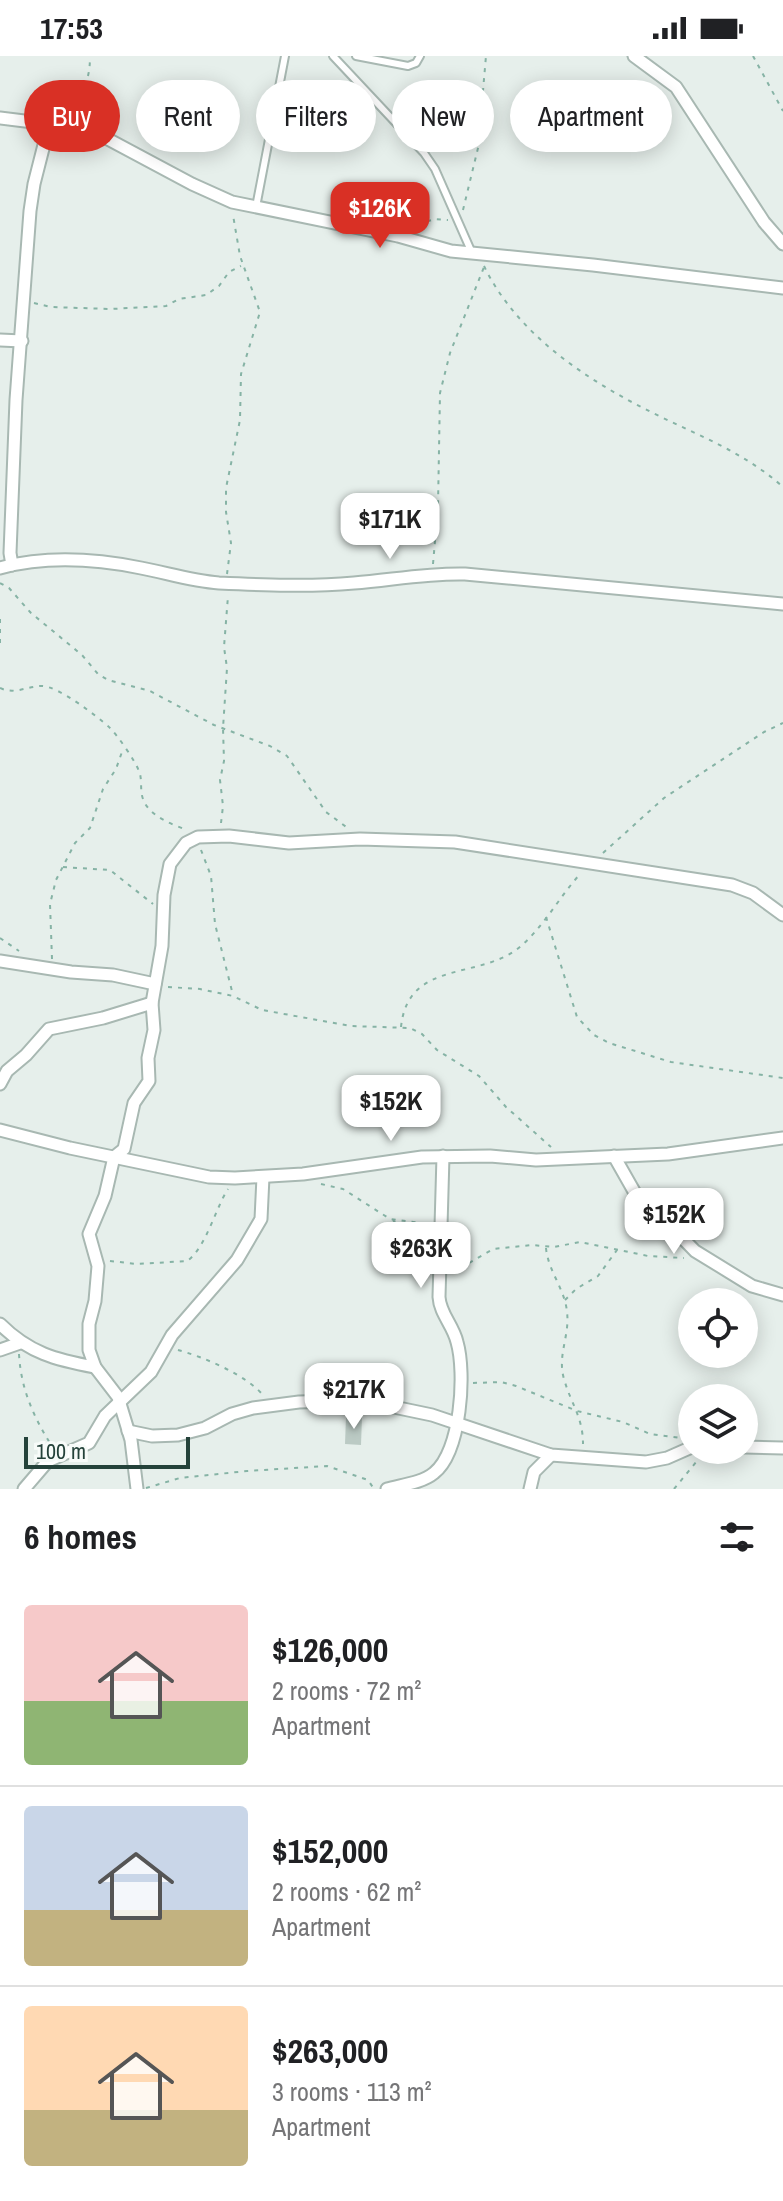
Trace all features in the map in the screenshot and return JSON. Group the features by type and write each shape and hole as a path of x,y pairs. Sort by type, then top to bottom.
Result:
{"street":[{"path":"634,56 676,87 764,222 783,244"},
{"path":"0,118 24,121"},
{"path":"120,146 232,202 398,236 451,251 783,288"},
{"path":"42,152 30,211 16,400 10,553 6,566 42,561 115,564 200,581 227,583 353,583 434,574 480,575 783,604"},
{"path":"0,340 22,341"},
{"path":"137,1488 128,1431 119,1400 95,1367 88,1340 97,1291 97,1260 90,1230 105,1196 114,1157 124,1149 131,1109 149,1081 150,1046 154,1030 152,1003 162,946 170,864 186,843 198,837 218,836 289,843 324,839 455,842 732,885 753,893 783,915"},
{"path":"0,961 113,975 155,984"},
{"path":"0,1084 7,1071 49,1029 103,1018 152,1003"},
{"path":"0,1130 209,1177 235,1178 303,1174 443,1156 490,1156 520,1160 695,1152 783,1138"},
{"path":"387,1489 424,1479 434,1473 447,1454 457,1424 459,1347 452,1326 439,1307 443,1156"},
{"path":"614,1156 635,1193 687,1244 752,1286 783,1295"},
{"path":"27,1488 48,1461 89,1443 100,1422 119,1400 151,1372 172,1335 237,1260 260,1223 263,1177"},
{"path":"0,1324 20,1343 64,1362 95,1367"},
{"path":"0,1350 20,1343"},
{"path":"128,1431 152,1436 178,1435 205,1428 237,1412 311,1401 370,1404 432,1415 551,1455 646,1462 667,1458 678,1451"},
{"path":"758,1447 783,1448"},
{"path":"530,1489 534,1472 551,1455"}],"lane":[{"path":"256,207 285,56"},
{"path":"333,56 417,143 435,169 472,254"},
{"path":"356,56 408,66 416,63 420,56"}],"path":[{"path":"87,80 90,56"},
{"path":"398,236 417,223 435,219 458,222 475,165 486,56"},
{"path":"753,56 783,111"},
{"path":"218,836 223,806 220,780 225,755 223,728 227,668 224,647 231,543 226,488 240,420 241,374 260,312 243,266 232,202"},
{"path":"25,303 111,309 161,307 179,299 206,295 219,286 229,272 243,266"},
{"path":"434,574 432,557 438,506 440,393 450,353 484,267 514,313 557,354 638,405 744,457 783,487"},
{"path":"0,583 82,655 98,674 108,680 150,691 287,756 326,812 337,822 369,839"},
{"path":"0,619 0,645"},
{"path":"0,688 7,691 51,687 66,695 111,729 140,772 142,797 147,807 155,815 198,837 211,876 215,924 233,996"},
{"path":"401,1027 403,1009 424,982 507,956 523,945 574,880 664,798 764,732 783,723"},
{"path":"51,969 50,904 62,867 75,843 90,828 103,789 120,762 123,748"},
{"path":"62,867 110,870 146,897 163,916"},
{"path":"546,916 577,1017 594,1035 609,1043 671,1062 783,1078"},
{"path":"155,984 233,996 271,1012 351,1026 401,1027 422,1034 437,1050 479,1076 506,1107 564,1158"},
{"path":"303,1174 318,1183 343,1189 361,1203 393,1219 439,1225"},
{"path":"97,1260 137,1264 187,1261 196,1253 235,1178"},
{"path":"393,1219 409,1239 439,1261"},
{"path":"439,1284 493,1249 532,1245 589,1242 648,1256 706,1258"},
{"path":"546,1246 554,1277 565,1300 567,1320 561,1363 563,1377 583,1428 583,1457"},
{"path":"565,1300 576,1289 598,1276 618,1249"},
{"path":"20,1343 20,1369 28,1403 33,1417 59,1455"},
{"path":"159,1355 171,1349 181,1350 253,1383 275,1404"},
{"path":"460,1383 501,1382 577,1411 678,1440"},
{"path":"674,1489 695,1464"},
{"path":"137,1488 180,1478 327,1466 368,1480 374,1489"}],"building":[{"path":"346,1417 362,1417 361,1445 345,1444"}]}
